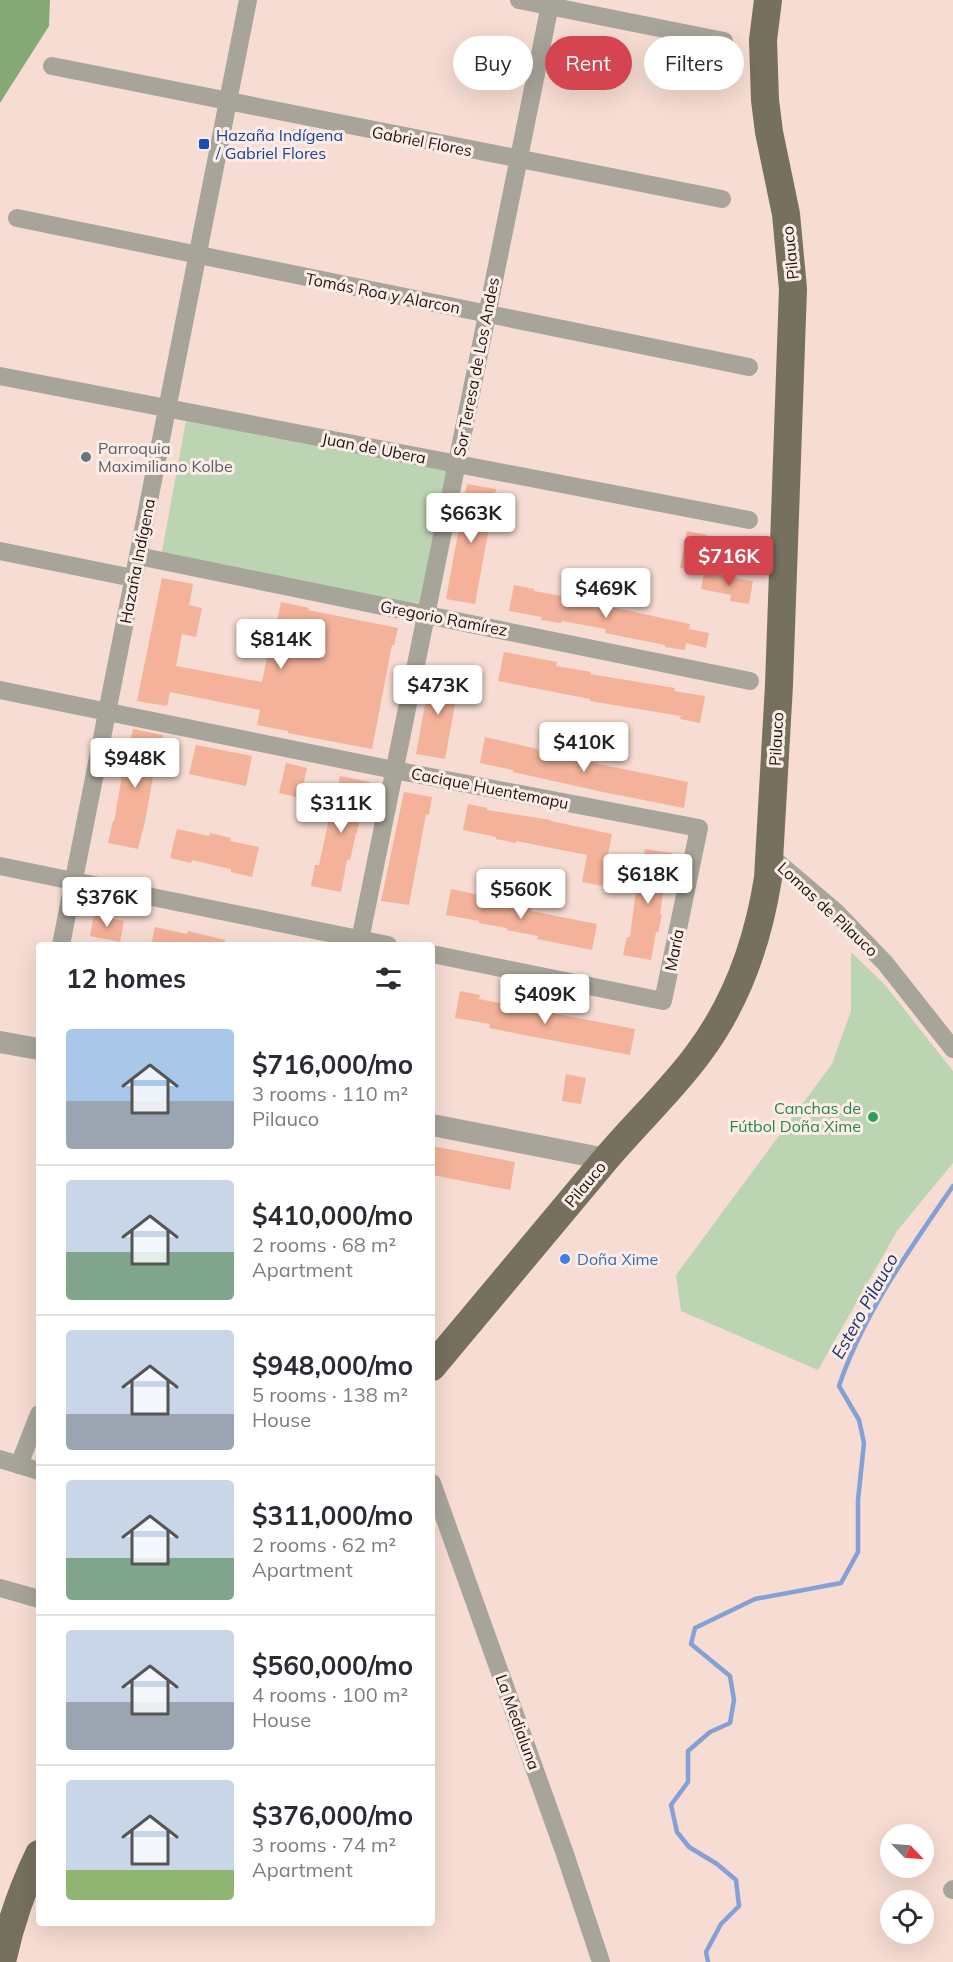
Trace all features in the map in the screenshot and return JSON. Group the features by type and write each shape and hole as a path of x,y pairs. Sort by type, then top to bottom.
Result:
{"main road":[{"name":"Pilauco","path":"435,1362 606,1159 699,1053 727,1007 749,958 757,932 765,896 769,855 781,639 793,289 786,214 769,132 765,100 763,40 768,0"},
{"path":"2,1962 12,1919 36,1860"}],"street":[{"name":"Hazaña Indígena","path":"62,942 248,0"},
{"path":"519,0 550,3 701,36"},
{"name":"Sor Teresa de Los Andes","path":"359,942 550,3"},
{"name":"Gabriel Flores","path":"52,66 722,200"},
{"name":"Tomás Roa y Alarcon","path":"17,218 749,367"},
{"name":"Juan de Ubera","path":"0,376 749,520"},
{"path":"0,551 133,578"},
{"name":"Gregorio Ramírez","path":"138,556 750,681"},
{"name":"Cacique Huentemapu","path":"0,690 394,770 699,828"},
{"name":"María","path":"435,955 663,1001 699,828"},
{"name":"Lomas de Pilauco","path":"769,855 836,912 885,963 953,1049"},
{"path":"0,866 359,942"},
{"path":"0,1042 36,1048"},
{"path":"435,1126 606,1159"},
{"path":"19,1465 36,1422"},
{"path":"0,1459 36,1470"},
{"name":"La Medialuna","path":"435,1491 565,1854 601,1962"},
{"path":"0,1587 36,1598"}],"green space":[{"path":"0,0 50,0 49,26 0,103"},
{"path":"186,421 448,471 421,608 161,557"},
{"name":"Canchas de Fútbol Doña Xime","path":"851,952 885,985 953,1071 953,1163 897,1231 818,1370 681,1311 676,1275 832,1064 851,1011"}],"building":[{"path":"467,484 496,489 475,604 446,599"},
{"path":"687,531 707,535 700,571 680,568"},
{"path":"704,573 753,581 749,604 730,601 731,595 701,589"},
{"path":"162,578 193,584 189,605 202,608 196,637 182,634 176,666 262,682 268,653 253,650 258,622 276,626 281,602 309,608 308,610 398,628 394,645 392,645 372,749 257,725 260,710 170,692 167,706 137,701"},
{"path":"514,585 577,599 577,597 597,600 597,604 690,624 689,629 709,633 706,648 686,643 685,650 665,647 665,645 605,633 606,629 562,621 561,623 541,620 542,617 509,611"},
{"path":"504,652 557,662 556,666 591,672 590,674 675,688 674,691 705,696 700,723 680,719 681,716 590,701 590,699 498,681"},
{"path":"431,672 460,677 445,759 416,754"},
{"path":"133,729 163,735 138,849 108,843"},
{"path":"485,737 538,749 537,751 688,782 684,808 603,792 480,763"},
{"path":"196,745 252,756 246,786 189,774"},
{"path":"286,763 307,768 300,798 279,793"},
{"path":"340,776 370,782 350,860 347,860 341,892 311,886 315,865 319,865"},
{"path":"404,792 432,797 429,815 426,814 409,905 381,901"},
{"path":"468,804 487,808 487,810 551,820 612,834 602,886 582,882 587,855 496,839 496,837 463,830"},
{"path":"177,829 209,836 210,833 231,838 230,841 259,847 252,877 231,872 231,869 192,860 191,863 170,858"},
{"path":"645,849 672,853 669,872 666,871 660,914 662,914 651,960 623,955 627,937 630,937 637,882 639,882"},
{"path":"451,889 504,900 503,903 532,908 531,911 597,924 592,950 537,939 538,936 446,915"},
{"path":"94,915 124,921 120,942 90,936"},
{"path":"155,927 187,934 188,931 225,940 225,942 152,942"},
{"path":"460,991 480,995 479,999 635,1029 630,1055 489,1028 490,1024 455,1018"},
{"path":"566,1074 586,1078 581,1104 562,1101"},
{"path":"435,1147 515,1162 510,1190 435,1176"}],"waterway":[{"name":"Estero Pilauco","path":"708,1962 706,1952 721,1924 739,1906 736,1880 717,1864 689,1847 677,1832 671,1805 688,1782 688,1751 710,1732 730,1723 734,1700 730,1676 691,1644 695,1628 755,1599 841,1583 858,1552 858,1500 864,1443 859,1420 839,1386 849,1359 874,1308 904,1258 953,1186"}],"place":[{"name":"Hazaña Indígena / Gabriel Flores","path":"204,144"},
{"name":"Parroquia Maximiliano Kolbe","path":"86,457"},
{"name":"Canchas de Fútbol Doña Xime","path":"873,1117"},
{"name":"Doña Xime","path":"565,1259"}]}
